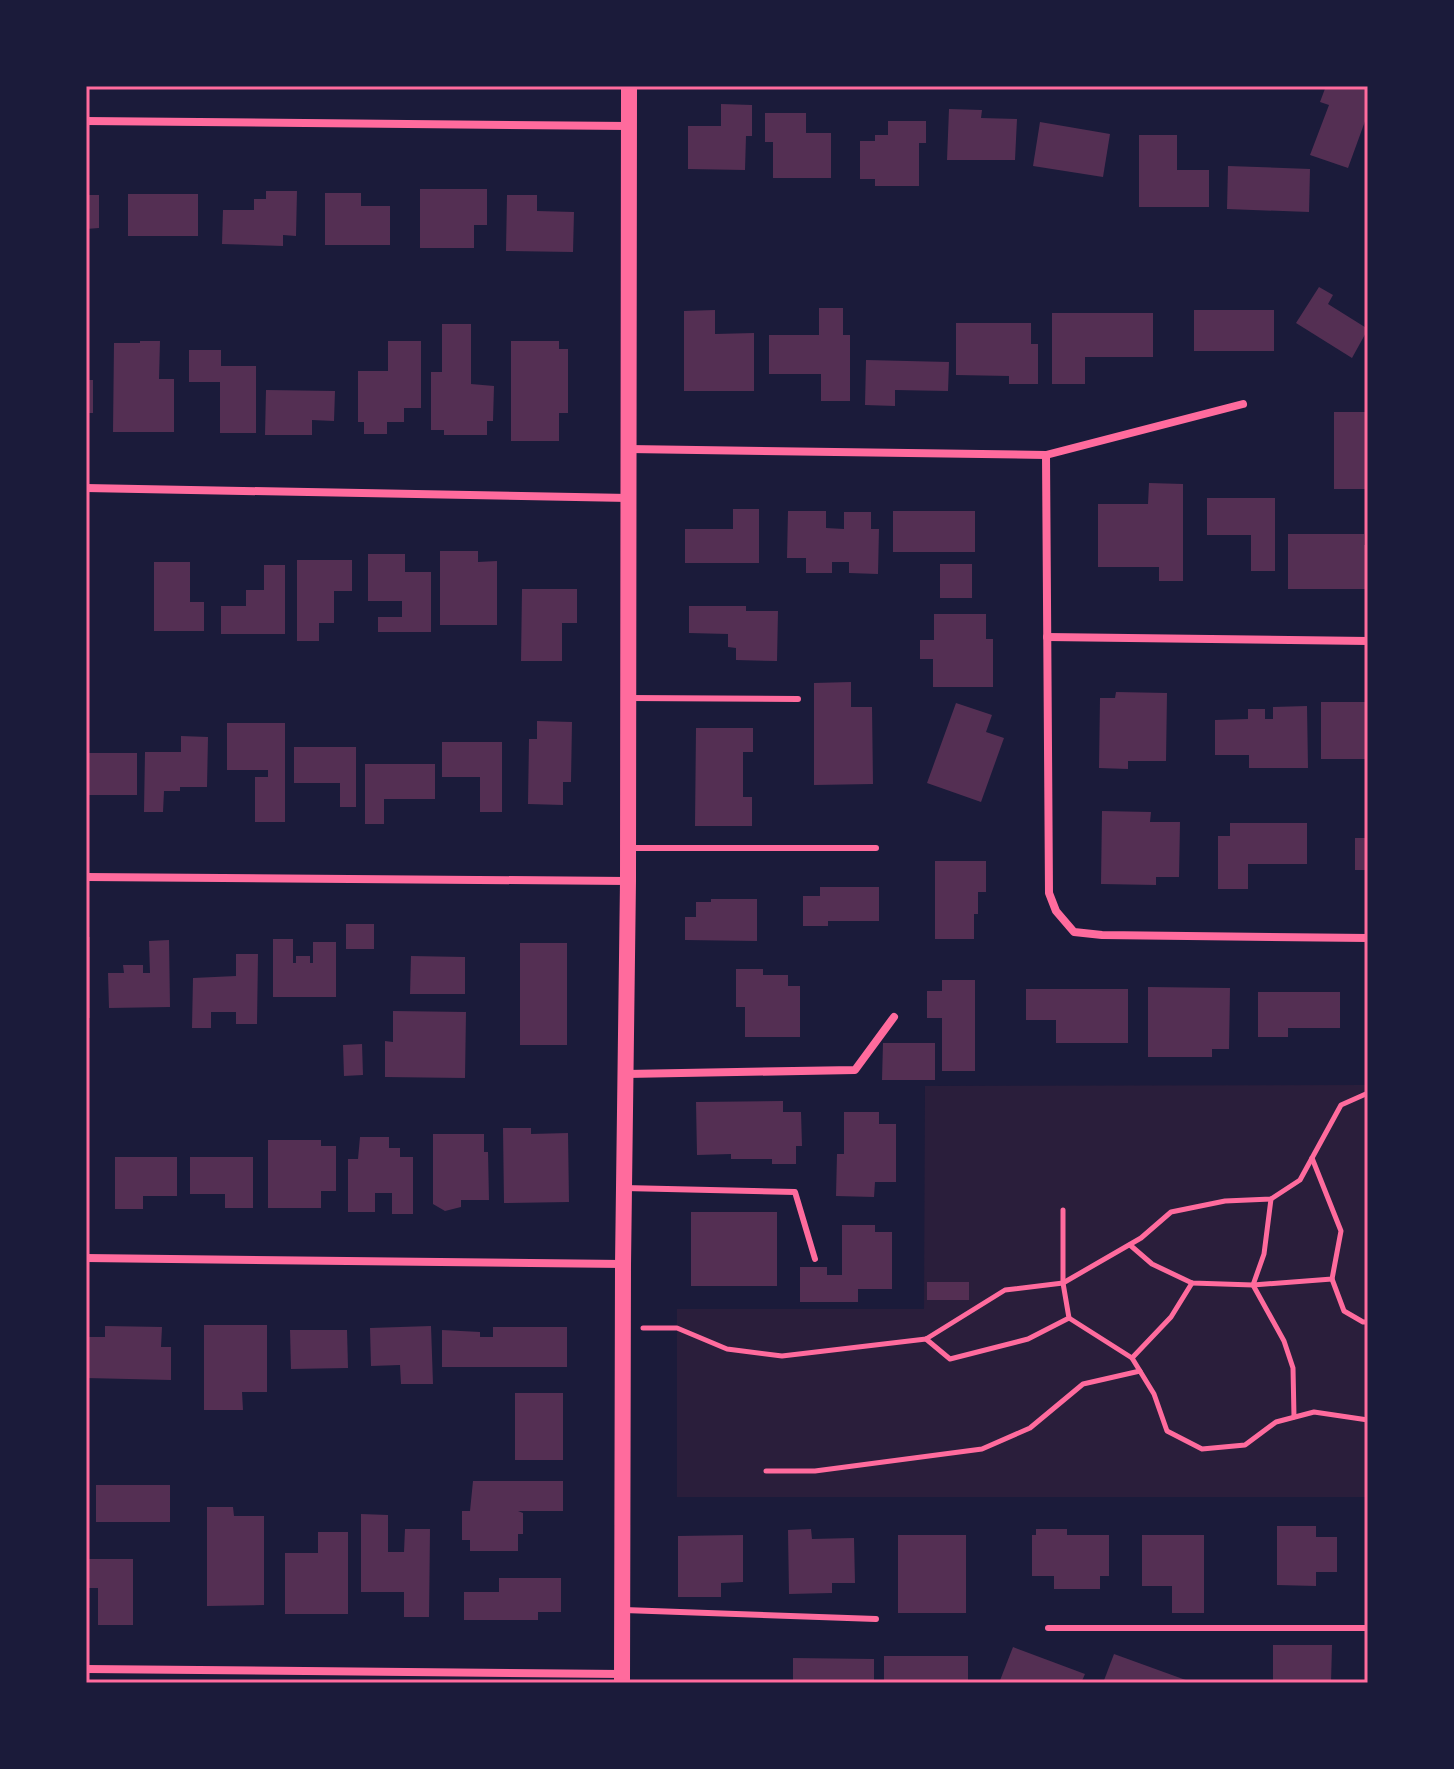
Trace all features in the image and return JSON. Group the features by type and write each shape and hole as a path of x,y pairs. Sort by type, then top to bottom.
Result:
{"main road":[{"path":"622,1679 629,698 629,86"}],"street":[{"path":"86,121 629,126"},
{"path":"629,449 1046,455 1243,404"},
{"path":"1046,455 1049,893 1056,911 1074,932 1102,935 1368,938"},
{"path":"86,488 629,498"},
{"path":"1047,637 1368,641"},
{"path":"86,877 628,881"},
{"path":"625,1074 855,1070 894,1017"},
{"path":"86,1258 623,1264"},
{"path":"86,1669 622,1679"}],"lane":[{"path":"629,698 798,699"},
{"path":"628,848 876,848"},
{"path":"624,1188 795,1192 815,1259"},
{"path":"623,1610 876,1619"},
{"path":"1048,1628 1368,1628"}],"path":[{"path":"642,1328 677,1328 727,1349 782,1356 926,1339 1005,1290 1063,1283 1130,1245 1171,1212 1225,1201 1271,1199 1300,1180 1341,1105 1368,1093"},
{"path":"1311,1157 1341,1231 1332,1279 1344,1311 1368,1322"},
{"path":"1271,1199 1264,1254 1253,1285 1284,1341 1293,1368 1294,1417"},
{"path":"1063,1210 1063,1283 1069,1318 1132,1358 1154,1394 1167,1431 1202,1449 1245,1445 1276,1422 1314,1412 1368,1420"},
{"path":"1130,1245 1152,1264 1192,1283 1253,1285 1332,1279"},
{"path":"1132,1358 1171,1317 1192,1283"},
{"path":"926,1339 950,1359 1028,1339 1069,1318"},
{"path":"766,1471 815,1471 982,1449 1030,1428 1083,1384 1140,1371"}],"shaded area":[{"path":"1368,1085 1368,1497 677,1497 677,1309 924,1309 925,1086"}],"building":[{"path":"1326,86 1368,86 1368,113 1348,168 1310,155 1329,105 1320,102"},
{"path":"721,104 752,105 752,136 746,136 745,170 688,169 688,126 721,126"},
{"path":"949,109 982,110 981,118 1017,119 1015,160 947,160"},
{"path":"765,113 806,113 806,133 831,133 831,178 773,178 773,142 765,142"},
{"path":"888,121 926,121 926,143 919,143 919,186 875,186 875,179 860,179 860,141 875,141 875,135 888,135"},
{"path":"1040,122 1110,134 1103,177 1033,166"},
{"path":"1139,135 1177,135 1177,170 1209,170 1209,207 1139,207"},
{"path":"1228,166 1310,169 1309,212 1227,209"},
{"path":"420,189 487,189 487,225 474,225 474,248 420,248"},
{"path":"266,191 297,191 296,236 283,235 283,246 222,244 223,210 254,210 254,199 266,199"},
{"path":"325,193 361,193 361,206 390,206 390,245 325,245"},
{"path":"128,194 198,194 198,236 128,236"},
{"path":"86,195 99,195 99,228 86,229"},
{"path":"507,195 537,195 537,211 574,212 573,252 506,251"},
{"path":"1319,287 1333,295 1328,304 1368,329 1352,358 1296,323"},
{"path":"819,308 843,308 843,335 850,335 850,401 821,401 821,374 769,374 769,335 819,335"},
{"path":"715,310 715,334 754,333 754,391 684,391 684,311"},
{"path":"1194,310 1274,310 1274,351 1194,351"},
{"path":"1052,313 1153,313 1153,357 1085,357 1085,384 1052,384"},
{"path":"956,323 1031,323 1031,344 1038,344 1038,384 1009,384 1009,376 956,375"},
{"path":"442,324 471,324 471,384 494,386 493,421 487,421 487,435 444,435 444,430 431,430 431,372 442,372"},
{"path":"160,341 159,379 174,379 174,432 113,432 114,343"},
{"path":"388,341 421,341 421,408 404,408 404,422 387,422 387,434 364,434 364,422 358,422 358,371 388,371"},
{"path":"511,341 559,341 559,349 568,349 568,413 559,413 559,441 511,441"},
{"path":"189,350 221,350 221,366 256,366 256,433 220,433 220,382 189,382"},
{"path":"866,360 949,362 948,391 895,390 895,406 865,405"},
{"path":"86,380 93,380 93,413 86,413"},
{"path":"266,390 335,391 334,421 312,420 312,435 265,435"},
{"path":"1334,412 1368,412 1368,489 1334,489"},
{"path":"1149,483 1183,484 1183,581 1159,581 1159,567 1098,567 1098,504 1148,504"},
{"path":"1207,498 1275,498 1275,571 1251,571 1251,535 1207,535"},
{"path":"733,509 759,509 759,563 685,563 685,529 733,529"},
{"path":"788,511 826,511 826,528 844,529 844,512 871,512 871,529 879,529 878,574 849,573 849,562 832,562 832,573 806,573 806,558 787,558"},
{"path":"893,511 975,511 975,552 893,552"},
{"path":"1288,534 1364,534 1364,545 1368,545 1368,589 1288,589"},
{"path":"440,551 478,551 478,562 497,561 497,625 440,625"},
{"path":"368,554 405,554 405,572 431,572 431,632 378,632 378,617 402,617 402,601 368,601"},
{"path":"297,560 352,560 352,591 334,591 334,623 319,623 319,641 297,641"},
{"path":"154,562 190,562 190,602 204,602 204,631 154,631"},
{"path":"940,564 972,564 972,598 940,598"},
{"path":"264,565 285,565 285,634 221,634 221,606 246,606 246,590 264,590"},
{"path":"522,589 577,589 577,623 562,623 562,661 521,661"},
{"path":"689,606 746,606 746,611 778,611 777,661 736,660 736,648 728,647 728,634 689,633"},
{"path":"934,614 986,614 986,639 993,639 993,687 933,687 933,659 920,659 920,640 934,640"},
{"path":"851,682 851,707 872,707 873,784 814,785 814,683"},
{"path":"1116,692 1167,693 1166,761 1128,761 1128,769 1099,768 1100,698 1115,698"},
{"path":"1321,702 1368,702 1368,759 1321,759"},
{"path":"956,703 992,715 986,732 1004,738 981,802 927,783"},
{"path":"1307,706 1308,768 1249,768 1249,755 1215,755 1215,720 1248,719 1248,709 1265,709 1265,719 1273,719 1273,707"},
{"path":"537,721 572,722 571,782 563,782 563,805 528,804 529,739 537,739"},
{"path":"227,723 285,723 285,822 255,822 255,777 268,777 268,770 227,770"},
{"path":"696,728 753,728 753,752 743,752 743,797 752,797 752,826 695,826"},
{"path":"181,736 208,737 207,787 180,787 180,791 164,791 163,812 144,812 145,752 181,752"},
{"path":"442,742 502,742 502,812 480,812 480,777 442,777"},
{"path":"294,747 356,747 356,807 340,807 340,783 294,783"},
{"path":"86,753 137,753 137,795 86,795"},
{"path":"365,764 435,764 435,799 384,799 384,824 365,824"},
{"path":"1102,811 1151,812 1150,822 1180,822 1179,877 1156,877 1156,885 1101,884"},
{"path":"1230,823 1307,823 1307,864 1248,864 1248,889 1218,889 1218,836 1230,836"},
{"path":"1355,838 1368,838 1368,870 1355,870"},
{"path":"935,861 986,861 986,892 978,892 974,939 935,939"},
{"path":"820,887 879,887 879,921 828,921 828,926 803,926 803,896 820,896"},
{"path":"711,899 757,899 757,941 685,940 685,917 696,917 696,902 711,902"},
{"path":"346,924 374,924 374,949 346,949"},
{"path":"86,937 90,937 90,1018 86,1018"},
{"path":"273,939 293,939 293,963 296,963 296,956 310,956 310,963 313,963 313,942 336,942 336,997 273,997"},
{"path":"169,940 170,1007 109,1008 108,973 124,973 123,965 143,965 143,973 150,973 149,941"},
{"path":"520,943 567,943 567,1045 520,1045"},
{"path":"236,954 258,954 257,1024 236,1024 236,1012 211,1012 211,1028 192,1028 193,978 236,976"},
{"path":"411,956 465,957 465,994 410,994"},
{"path":"736,969 763,969 763,975 788,975 788,986 800,986 800,1037 745,1037 745,1007 736,1007"},
{"path":"942,980 975,980 975,1071 942,1071 942,1018 927,1018 927,991 942,991"},
{"path":"1148,987 1230,988 1229,1049 1212,1049 1212,1057 1148,1057"},
{"path":"1026,989 1128,989 1128,1043 1056,1043 1056,1020 1026,1020"},
{"path":"1258,992 1340,992 1340,1028 1288,1028 1288,1037 1258,1037"},
{"path":"393,1011 466,1012 465,1078 385,1077 385,1041 393,1042"},
{"path":"883,1043 935,1043 935,1080 882,1080"},
{"path":"362,1044 363,1075 344,1076 343,1045"},
{"path":"783,1101 783,1112 801,1112 802,1146 796,1146 796,1164 772,1164 772,1159 731,1159 731,1154 697,1155 696,1102"},
{"path":"844,1112 879,1112 879,1124 896,1124 896,1182 875,1182 874,1197 836,1196 837,1154 844,1154"},
{"path":"503,1128 531,1128 531,1134 568,1133 569,1202 504,1203"},
{"path":"433,1134 484,1134 484,1152 488,1152 489,1200 461,1200 461,1207 445,1211 433,1204"},
{"path":"360,1137 389,1137 389,1148 400,1148 400,1157 413,1157 413,1214 392,1214 392,1193 375,1193 375,1212 348,1212 348,1159 358,1159"},
{"path":"268,1140 321,1140 321,1146 336,1146 336,1191 321,1191 321,1208 268,1208"},
{"path":"115,1157 177,1157 177,1196 143,1196 143,1209 115,1209"},
{"path":"190,1157 253,1157 253,1208 225,1208 225,1194 190,1194"},
{"path":"691,1212 777,1212 777,1286 691,1286"},
{"path":"842,1225 875,1225 875,1232 892,1232 892,1289 858,1289 858,1302 800,1302 800,1267 827,1267 827,1275 842,1275"},
{"path":"927,1282 969,1282 969,1300 927,1300"},
{"path":"204,1325 267,1325 267,1392 242,1392 243,1410 204,1410"},
{"path":"105,1326 162,1327 161,1347 171,1347 171,1380 86,1378 86,1337 105,1337"},
{"path":"431,1326 433,1384 401,1384 400,1365 371,1366 370,1328"},
{"path":"493,1327 567,1327 567,1367 442,1367 442,1330 480,1332 480,1337 493,1337"},
{"path":"290,1330 347,1330 348,1368 291,1369"},
{"path":"515,1393 563,1393 563,1460 515,1460"},
{"path":"473,1481 563,1481 563,1511 518,1511 523,1513 523,1534 518,1534 518,1551 470,1551 470,1540 462,1540 462,1511 470,1511"},
{"path":"96,1485 170,1485 170,1522 96,1522"},
{"path":"207,1507 233,1507 234,1516 264,1516 264,1605 207,1606"},
{"path":"361,1514 388,1515 388,1552 404,1552 405,1529 430,1529 429,1617 404,1617 404,1592 361,1592"},
{"path":"1277,1526 1316,1526 1316,1537 1337,1537 1337,1572 1316,1572 1316,1586 1277,1585"},
{"path":"811,1529 812,1539 854,1538 855,1583 832,1583 832,1593 789,1594 788,1530"},
{"path":"1036,1529 1067,1529 1067,1535 1109,1535 1109,1576 1100,1576 1100,1589 1054,1589 1054,1576 1032,1576 1032,1535 1036,1535"},
{"path":"318,1532 348,1532 348,1614 285,1614 285,1553 318,1553"},
{"path":"743,1535 743,1582 721,1583 721,1597 678,1597 678,1536"},
{"path":"898,1535 966,1535 966,1613 898,1613"},
{"path":"1142,1535 1204,1535 1204,1613 1172,1613 1172,1586 1142,1586"},
{"path":"86,1559 133,1559 133,1625 98,1625 98,1588 86,1588"},
{"path":"499,1578 561,1578 561,1612 538,1612 538,1620 464,1620 464,1592 499,1592"},
{"path":"1273,1645 1332,1645 1331,1683 1273,1683"},
{"path":"1013,1647 1085,1674 1081,1683 999,1683"},
{"path":"1114,1654 1194,1683 1103,1683"},
{"path":"884,1656 968,1656 968,1683 884,1683"},
{"path":"793,1658 874,1659 874,1683 793,1683"}]}
